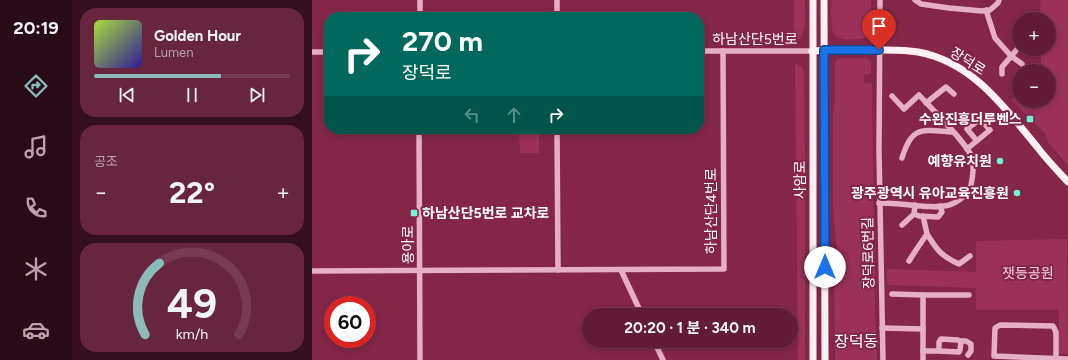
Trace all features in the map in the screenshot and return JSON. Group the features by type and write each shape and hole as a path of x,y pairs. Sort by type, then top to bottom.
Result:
{"main road":[{"name":"사암로","path":"813,0 813,360"},
{"name":"사암로","path":"824,0 825,360"},
{"name":"장덕로","path":"812,51 907,50 928,54 951,63 968,73 994,96 1050,163 1068,182"}],"street":[{"path":"420,0 420,12"},
{"path":"557,0 557,12"},
{"name":"장덕로6번길","path":"880,0 879,203 882,360"},
{"path":"915,0 921,4 949,8 986,10 990,10 998,3 998,0"},
{"path":"986,10 996,38 1011,56 1022,64"},
{"name":"하남산단5번로","path":"704,51 812,51"},
{"name":"하남산단4번로","path":"312,271 724,269 723,51"},
{"path":"312,52 324,52"},
{"path":"1002,74 1002,67 1011,56"},
{"path":"926,103 946,87 954,94"},
{"path":"879,203 940,206 949,205 968,191 972,180 972,158 967,149 919,95 904,109 892,96"},
{"path":"902,158 910,137 921,131 953,132"},
{"name":"용아로","path":"419,134 420,360"},
{"path":"557,134 558,270"},
{"path":"967,149 977,141"},
{"path":"902,225 914,214 915,205"},
{"path":"914,214 938,217 942,212 940,206"},
{"path":"923,216 927,234 938,252 959,264 970,256"},
{"path":"910,261 927,234"},
{"path":"621,270 639,308"},
{"path":"892,294 969,294"},
{"path":"923,294 923,360"},
{"path":"1056,358 1056,332 1052,326 1000,325 995,328 994,356 1068,359"},
{"path":"882,328 923,329"},
{"path":"939,351 940,340 966,341 971,344 971,351 968,356"},
{"path":"923,351 959,352 960,341"},
{"path":"657,348 663,360"}],"green space":[{"path":"794,0 805,0 805,25 800,39 794,39"},
{"path":"831,0 871,0 871,24 867,38 844,39 834,34 831,21"},
{"path":"1040,0 1068,0 1068,165 1049,144 1045,133 1019,108 1056,108 1056,64 1041,64 1041,56 1056,56 1056,12 1041,12"},
{"path":"866,58 871,62 871,74 864,74 864,83 872,84 874,235 868,235 868,247 875,247 877,360 835,360 834,273 838,260 833,209 833,114 835,100 835,64 837,59"},
{"path":"795,63 802,67 804,73 805,360 798,360"},
{"path":"519,135 539,135 539,153 520,153"},
{"name":"잿등공원","path":"1067,239 1068,354 1059,354 1059,310 976,310 976,288 887,285 887,269 976,272 976,241"}],"place":[{"name":"수완진흥더루벤스","path":"1030,119"},
{"name":"예향유치원","path":"1000,161"},
{"name":"광주광역시 유아교육진흥원","path":"1017,193"},
{"name":"하남산단5번로 교차로","path":"414,213"}],"district":[{"name":"장덕동","path":"856,341"}],"route":[{"path":"825,267 824,50 879,50"}]}
